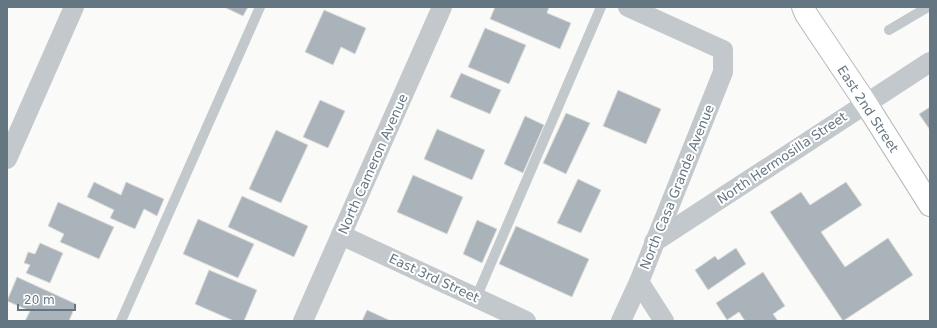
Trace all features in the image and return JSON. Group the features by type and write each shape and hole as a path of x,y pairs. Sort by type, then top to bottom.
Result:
{"main road":[{"name":"East 2nd Street","path":"805,10 930,205"}],"street":[{"path":"7,159 74,7"},
{"name":"North Cameron Avenue","path":"303,321 442,7"},
{"name":"North Casa Grande Avenue","path":"620,321 639,282 723,72 723,50 628,7"},
{"name":"North Hermosilla Street","path":"654,242 763,172 865,102 930,62"},
{"name":"East 3rd Street","path":"341,235 526,321"},
{"path":"639,282 664,321"}],"lane":[{"path":"121,321 260,7"},
{"path":"476,298 600,7"},
{"path":"889,30 928,7"}],"building":[{"path":"224,7 248,7 243,16"},
{"path":"495,7 549,7 547,13 571,23 560,49 490,19"},
{"path":"324,10 366,28 355,54 341,47 333,65 305,52"},
{"path":"485,28 526,45 509,84 468,67"},
{"path":"461,73 501,90 490,114 450,97"},
{"path":"618,90 661,109 646,144 603,126"},
{"path":"320,100 345,111 328,148 303,137"},
{"path":"930,107 930,130 919,114"},
{"path":"566,113 590,123 566,174 543,163"},
{"path":"525,116 544,125 523,173 504,164"},
{"path":"437,129 485,150 472,180 424,159"},
{"path":"276,130 308,145 281,203 249,189"},
{"path":"413,175 463,197 447,234 397,212"},
{"path":"578,179 601,190 581,233 557,223"},
{"path":"94,182 121,195 126,182 164,199 157,216 144,209 135,229 110,218 114,210 87,197"},
{"path":"846,182 862,205 821,232 845,267 888,238 913,275 843,321 770,212 801,192 810,205"},
{"path":"242,196 308,226 294,257 228,227"},
{"path":"58,202 114,227 99,259 60,242 64,234 48,226"},
{"path":"198,219 254,244 238,278 183,254"},
{"path":"477,220 497,229 482,263 463,254"},
{"path":"516,226 589,259 572,297 499,264"},
{"path":"40,243 63,253 50,283 26,273 30,265 24,263 28,252 35,254"},
{"path":"736,248 746,264 708,290 695,270 715,256 718,260"},
{"path":"209,270 257,290 244,321 234,321 195,304"},
{"path":"763,272 785,306 773,314 778,321 745,321 739,312 727,320 716,303"},
{"path":"17,277 76,304 69,321 25,321 30,311 7,301"},
{"path":"367,310 391,321 362,321"}]}
